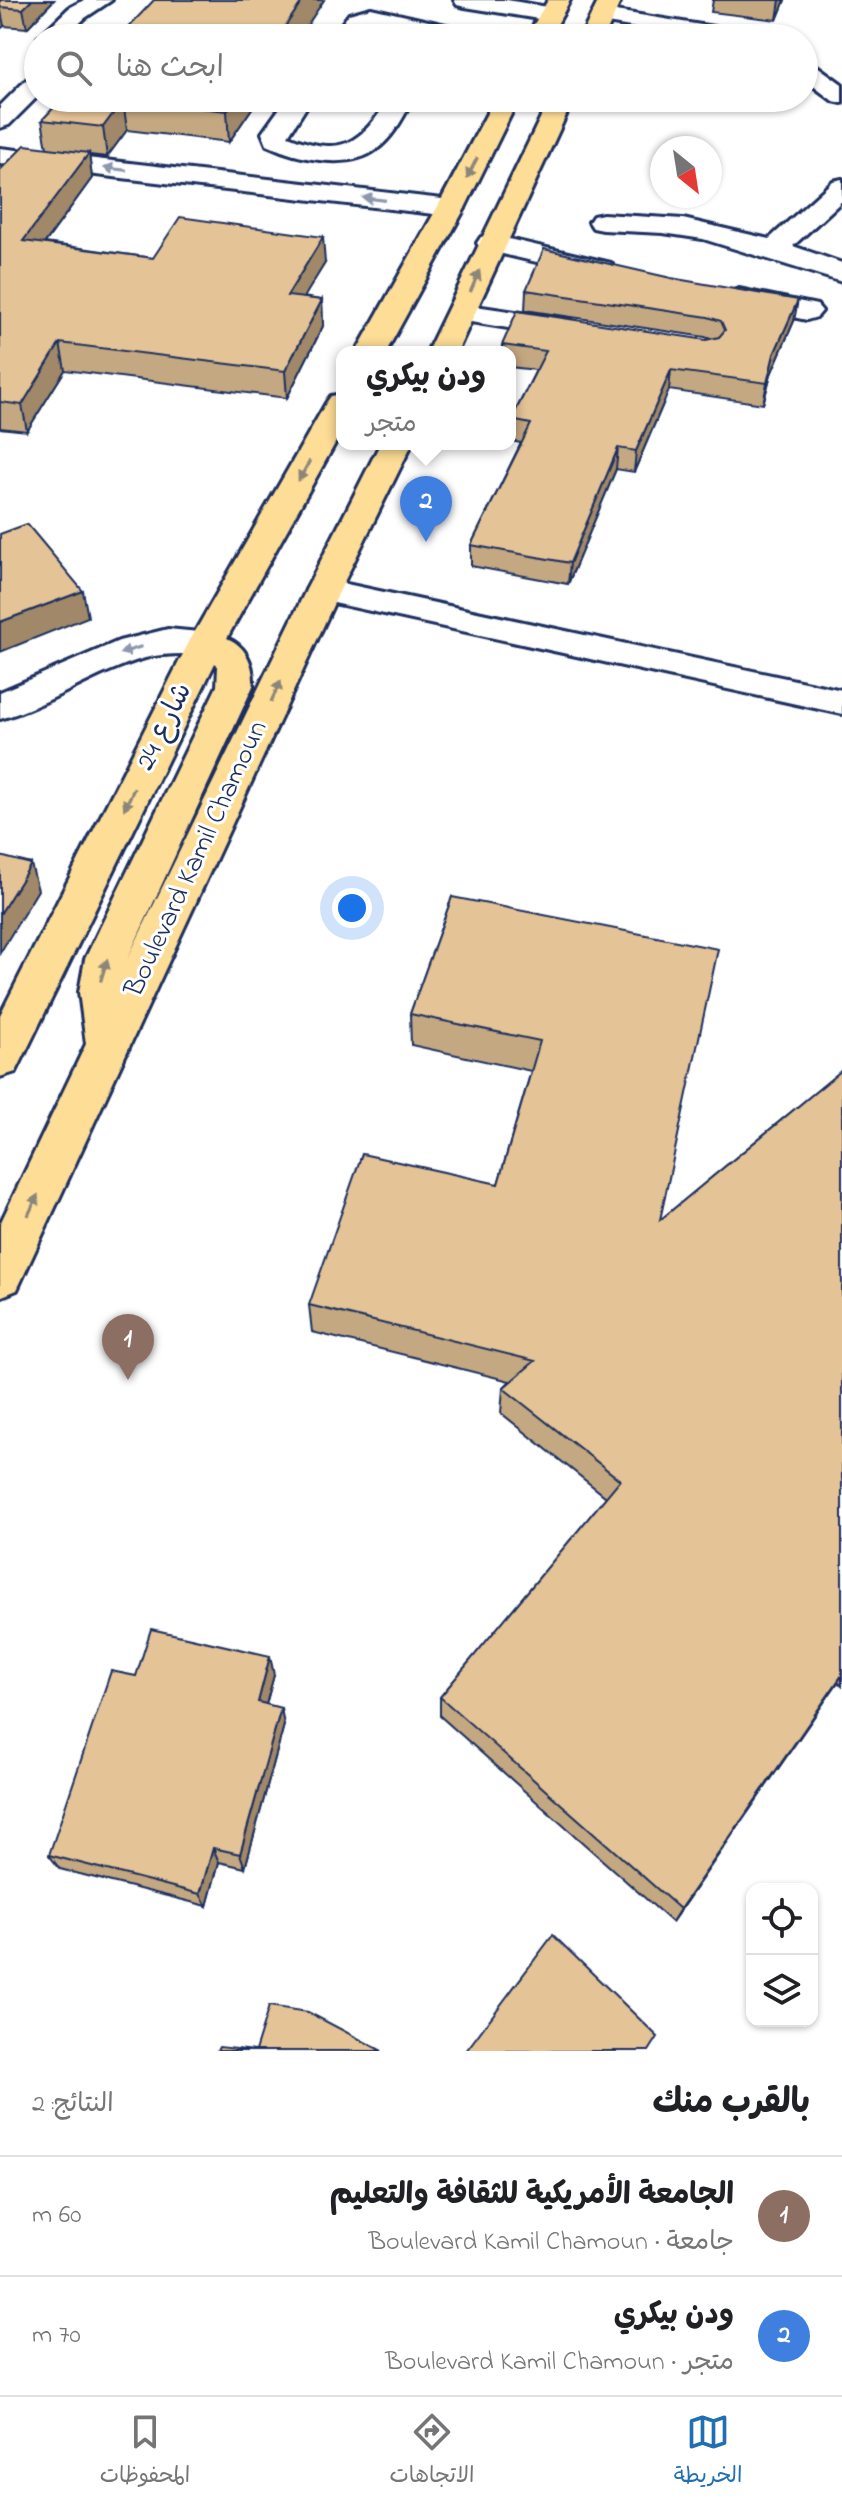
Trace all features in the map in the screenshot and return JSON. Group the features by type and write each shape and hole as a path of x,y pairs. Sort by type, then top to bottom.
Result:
{"main road":[{"path":"374,346 500,112"},
{"path":"445,346 555,112"},
{"name":"شارع 24","path":"0,1059 207,642 336,414"},
{"name":"Boulevard Kamil Chamoun","path":"0,1275 323,590 393,450"},
{"path":"109,1046 99,1002 100,980 106,959 235,686 236,667 225,651 207,642"}],"street":[{"path":"65,24 77,13 101,0"},
{"path":"95,24 112,0"},
{"path":"465,0 555,7"},
{"path":"606,8 676,24"},
{"path":"353,24 357,19 371,15 405,24"},
{"path":"818,78 842,96"},
{"path":"0,120 24,96"},
{"path":"290,112 275,133 276,140 288,146 343,154 362,149 374,139 392,112"},
{"path":"0,156 451,208"},
{"path":"0,180 328,220"},
{"path":"775,248 842,187"},
{"path":"603,222 681,226 775,248 842,273"},
{"path":"406,230 437,233"},
{"path":"491,243 625,275"},
{"path":"715,294 807,311"},
{"path":"462,313 598,333"},
{"path":"323,590 842,702"},
{"path":"0,706 132,649 168,641 207,642"}],"building":[{"path":"0,0 32,0 23,9 0,7"},
{"path":"154,0 303,0 287,24 131,24"},
{"path":"50,112 114,112 103,127 42,120"},
{"path":"25,145 89,153 23,241 153,258 180,217 323,237 287,296 322,300 285,371 60,343 22,405 0,402 0,170"},
{"path":"544,249 671,278 798,300 774,354 767,383 671,370 636,451 618,448 570,563 471,545 531,424 516,421 516,410 546,351 502,345 517,311 706,340 719,337 725,330 721,321 708,317 526,290"},
{"path":"27,524 83,591 0,622 0,534"},
{"path":"0,856 31,864 0,914"},
{"path":"452,897 718,949 660,1220 842,1070 842,1675 680,1909 440,1697 620,1480 503,1388 535,1361 309,1305 362,1154 498,1184 540,1041 410,1014"},
{"path":"151,1629 270,1656 258,1702 281,1708 240,1854 213,1848 200,1894 49,1855 111,1671 136,1676"},
{"path":"553,1935 658,2037 649,2051 466,2051"},
{"path":"269,2006 308,2012 382,2051 255,2051"},
{"path":"219,2047 255,2051 217,2051"}],"place":[{"name":"ودن بيكري","path":"426,542"},
{"name":"الجامعة الأمريكية للثقافة والتعليم","path":"128,1380"}]}
